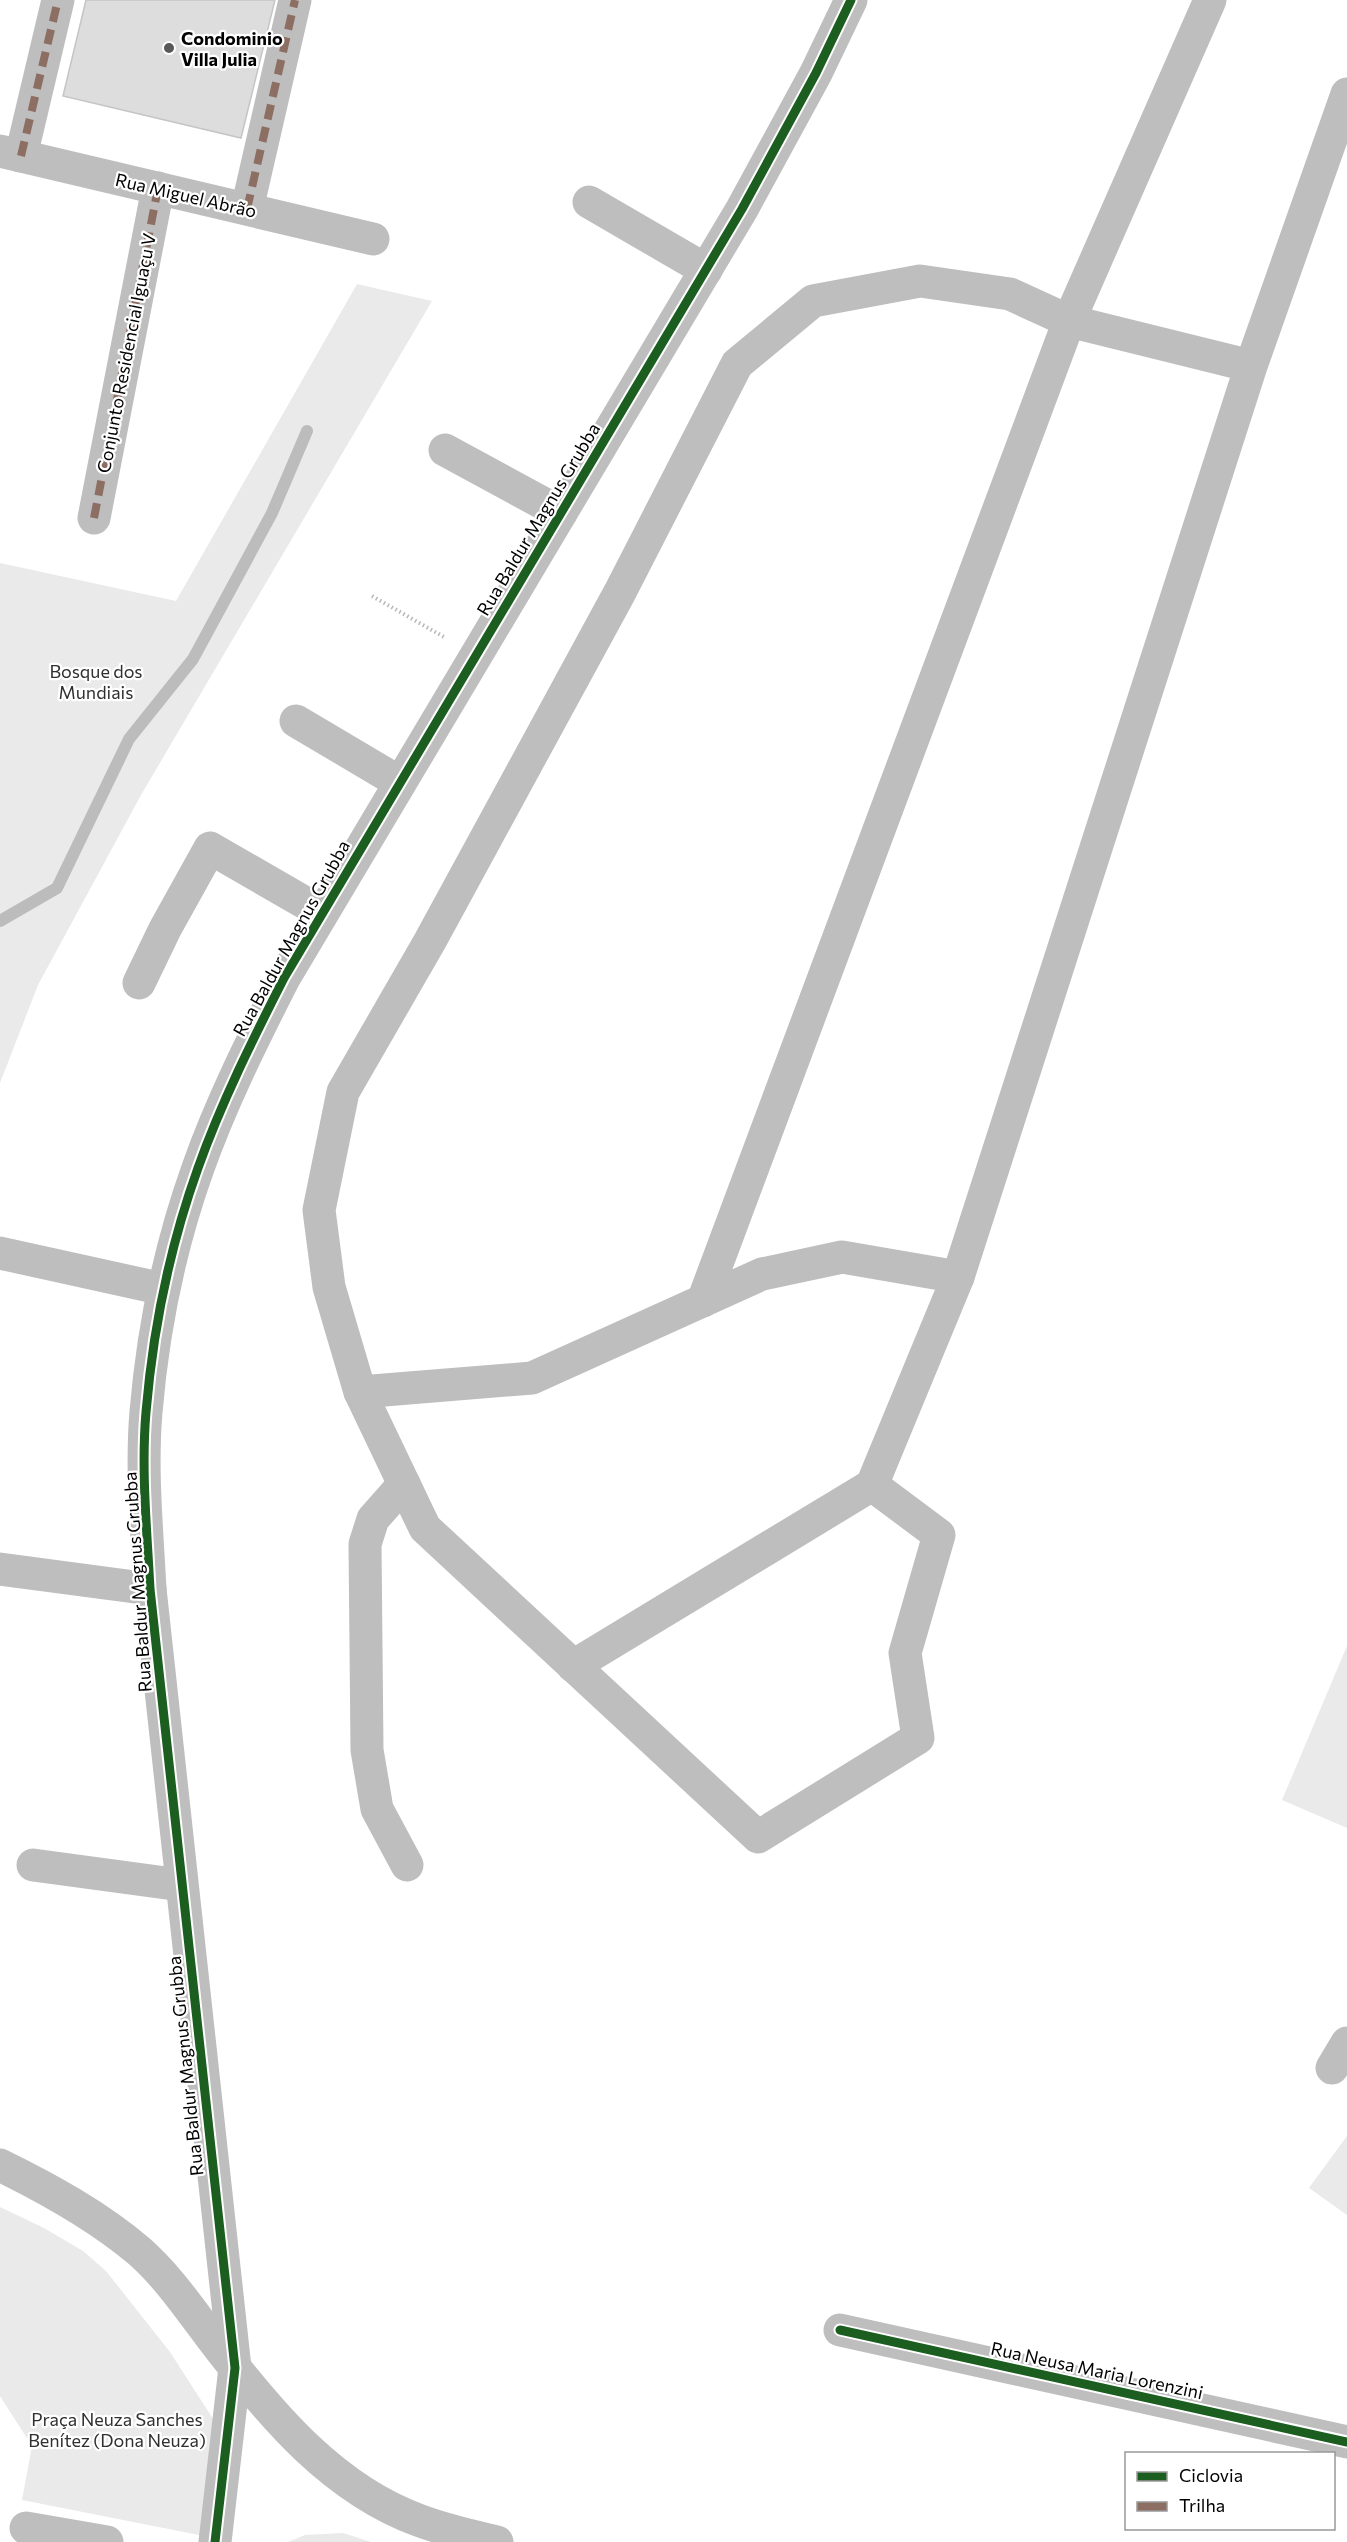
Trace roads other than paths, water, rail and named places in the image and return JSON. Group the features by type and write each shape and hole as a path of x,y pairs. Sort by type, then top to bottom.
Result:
{"street":[{"path":"10,154 58,0"},
{"path":"246,209 295,0"},
{"path":"703,1301 1069,321 1210,0"},
{"name":"Rua Baldur Magnus Grubba","path":"215,2542 235,2368 150,1588 145,1461 146,1413 163,1289 198,1168 252,1041 321,912 706,270 779,143 843,2"},
{"path":"573,1666 872,1485 958,1276 1251,366 1347,94"},
{"name":"Rua Miguel Abrão","path":"10,154 373,238"},
{"name":"Conjunto Residencial Iguaçu V","path":"94,518 159,188"},
{"path":"589,202 706,270"},
{"path":"872,1485 939,1534 905,1653 918,1738 758,1837 424,1528 360,1392 329,1287 320,1210 343,1092 430,941 620,592 737,364 813,301 920,281 1010,294 1069,321 1251,366"},
{"path":"445,450 561,513"},
{"path":"296,721 399,782"},
{"path":"139,983 169,921 210,848 321,912"},
{"path":"0,1253 163,1289"},
{"path":"360,1392 532,1378 762,1274 842,1257 958,1276"},
{"path":"404,1484 373,1519 365,1544 366,1750 376,1809 407,1865"},
{"path":"0,1569 150,1588"},
{"path":"33,1865 181,1886"},
{"path":"0,2165 36,2182 94,2217 140,2252 290,2434 325,2464 369,2497 417,2520 497,2542"},
{"name":"Rua Neusa Maria Lorenzini","path":"840,2330 1347,2442"},
{"path":"26,2528 107,2542"}],"waterway":[{"path":"0,921 57,888 129,739 193,659 272,513 307,431"}],"place":[{"name":"Condominio Villa Julia","path":"169,48"}],"park label":[{"name":"Bosque dos Mundiais","path":"96,681"},
{"name":"Praça Neuza Sanches Benítez (Dona Neuza)","path":"117,2429"}]}
